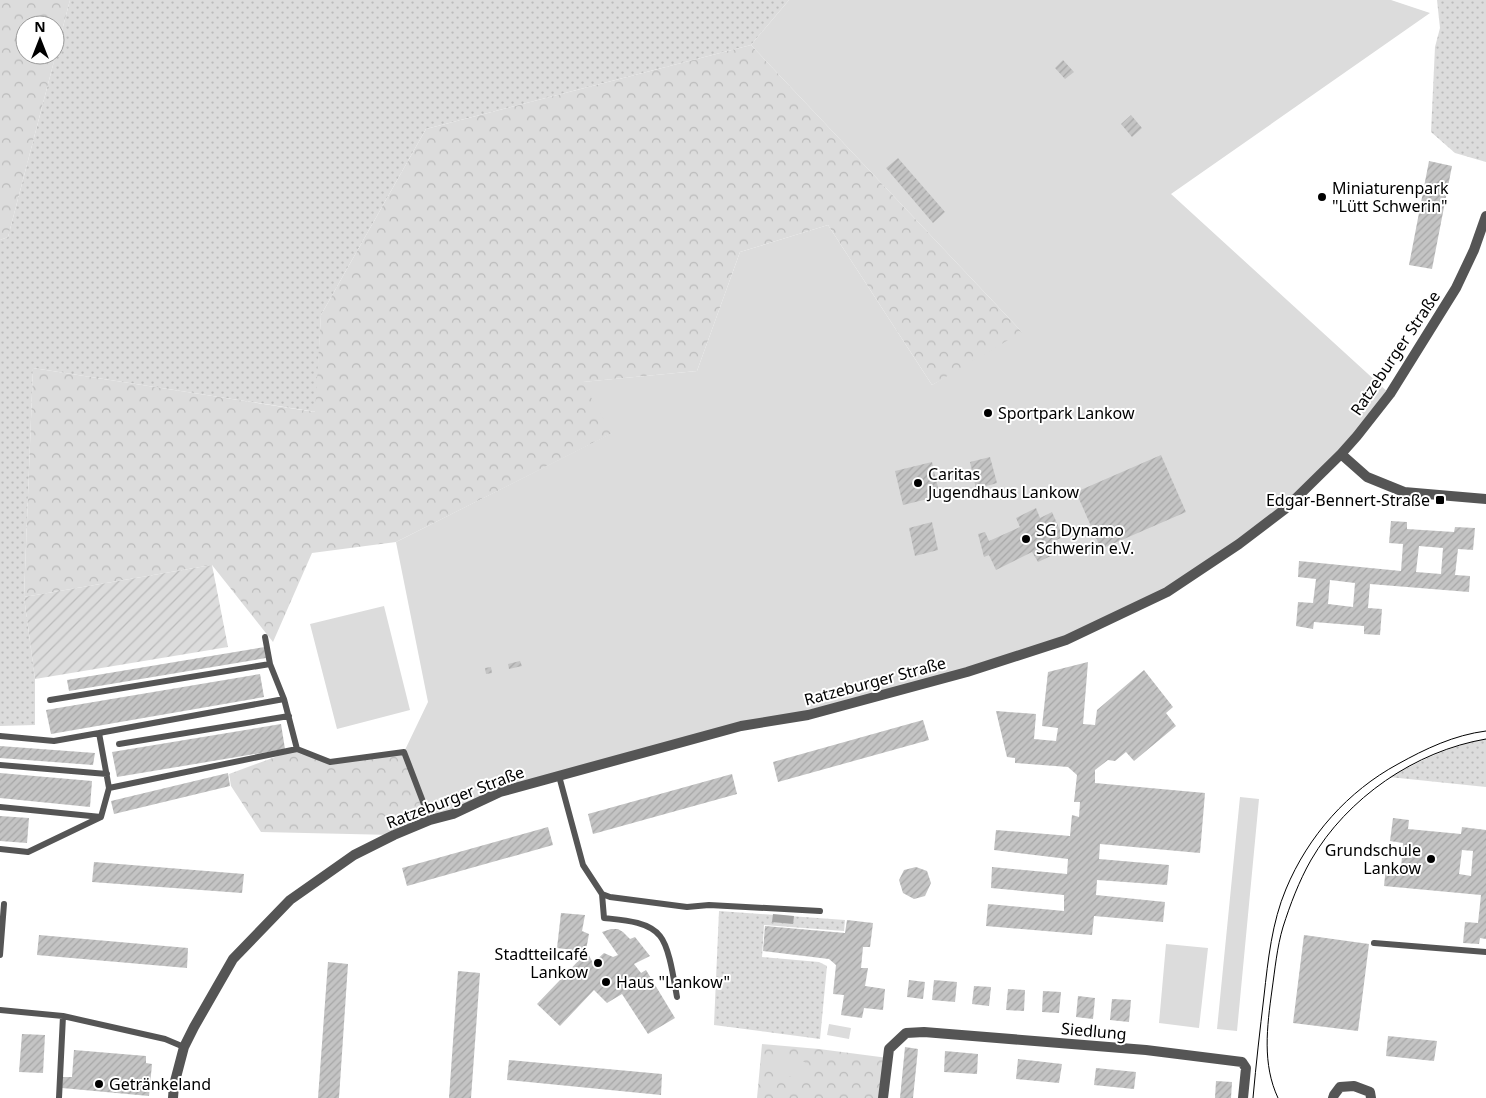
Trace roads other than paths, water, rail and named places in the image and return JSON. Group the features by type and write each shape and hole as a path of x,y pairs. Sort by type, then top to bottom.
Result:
{"street":[{"name":"Ratzeburger Straße","path":"173,1098 174,1085 184,1047 233,959 290,900 354,855 394,835 430,820 453,814 500,792 741,726 808,715 967,672 1066,640 1167,592 1239,544 1284,508 1341,454 1390,394 1456,288 1474,250 1486,216"},
{"path":"1341,454 1367,477 1404,492 1486,499"},
{"name":"Siedlung","path":"883,1098 889,1049 906,1033 924,1032 1146,1050 1242,1062 1246,1068 1243,1098"},
{"path":"1333,1098 1340,1087 1354,1086 1370,1092 1371,1098"}],"lane":[{"path":"265,637 270,664 284,699 297,749"},
{"path":"50,700 270,664"},
{"path":"0,736 54,741 284,699"},
{"path":"119,744 289,716"},
{"path":"99,733 108,788 101,817"},
{"path":"108,788 297,749 330,762 404,752 430,820"},
{"path":"0,765 107,774"},
{"path":"559,776 583,865 602,894 604,918 629,921 646,926 660,936 670,961 677,997"},
{"path":"0,807 101,817"},
{"path":"0,849 28,852 101,817"},
{"path":"602,894 610,897 687,907 709,905 820,911"},
{"path":"0,955 4,904"},
{"path":"1374,942 1486,952"},
{"path":"0,1010 63,1016 165,1039 184,1047"},
{"path":"59,1098 63,1016"}],"tram line":[{"path":"1253,1098 1271,941 1286,889 1306,851 1318,833 1346,801 1362,787 1408,758 1440,743 1486,731"},
{"path":"1278,1098 1270,1072 1267,1045 1275,966 1283,927 1311,860 1326,837 1344,817 1363,798 1385,781 1409,766 1434,754 1486,739"}],"place":[{"name":"Miniaturenpark \"Lütt Schwerin\"","path":"1322,197"},
{"name":"Sportpark Lankow","path":"988,413"},
{"name":"Caritas Jugendhaus Lankow","path":"918,483"},
{"name":"Edgar-Bennert-Straße","path":"1440,500"},
{"name":"SG Dynamo Schwerin e.V.","path":"1026,539"},
{"name":"Grundschule Lankow","path":"1431,859"},
{"name":"Stadtteilcafé Lankow","path":"598,963"},
{"name":"Haus \"Lankow\"","path":"606,982"},
{"name":"Getränkeland","path":"99,1084"}]}
